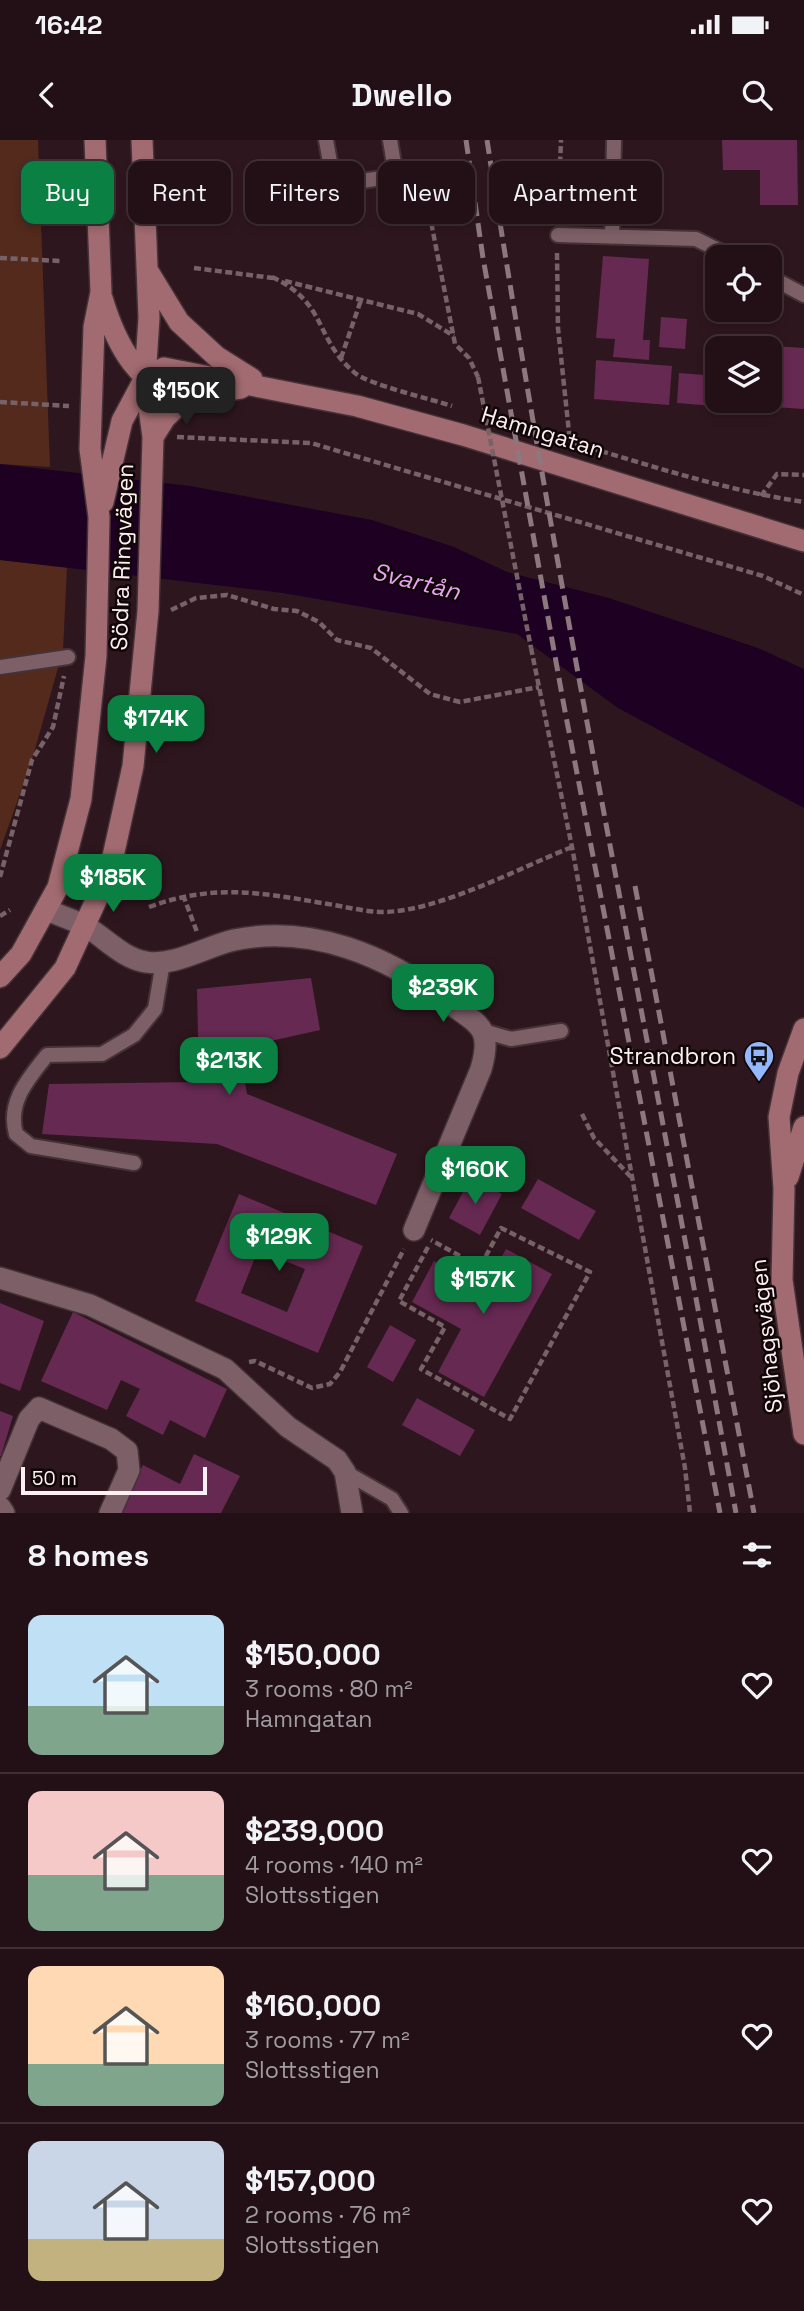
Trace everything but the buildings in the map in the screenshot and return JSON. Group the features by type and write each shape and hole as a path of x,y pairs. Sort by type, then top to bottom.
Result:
{"main road":[{"name":"Södra Ringvägen","path":"0,977 21,954 58,887 82,799 96,656 102,466 90,449 94,327 101,292 95,140"},
{"name":"Södra Ringvägen","path":"0,1048 65,968 85,926 110,870 133,766 148,592 153,437 145,378 149,318 142,140"},
{"path":"147,270 179,322 217,357 262,386"},
{"path":"101,292 110,325 126,355 145,378 102,466"},
{"name":"Hamngatan","path":"262,386 190,394 160,388 145,378 164,368 262,386 463,435 804,541"},
{"path":"153,437 165,418 190,394"},
{"path":"784,1189 779,1117 788,1073 804,1029"},
{"path":"784,1189 804,1127"},
{"name":"Sjöhagsvägen","path":"784,1189 782,1280 800,1368 804,1434"}],"street":[{"path":"47,910 85,926 132,957 146,962 163,961 236,940 304,937 336,943 384,961 441,997 483,1031 488,1045 481,1069 423,1236"},
{"path":"0,1278 90,1305 225,1369 288,1427 337,1460 345,1472 352,1513"},
{"path":"0,1490 29,1419 39,1408 111,1439 127,1451 129,1470 110,1513"},
{"path":"0,1507 4,1513"}],"lane":[{"path":"326,140 334,185 378,179"},
{"path":"390,140 394,161"},
{"path":"612,237 614,140"},
{"path":"558,235 696,239 708,245"},
{"path":"782,283 804,295"},
{"path":"0,667 68,657"},
{"path":"134,1163 32,1146 16,1134 14,1106 27,1080 47,1055 102,1054 134,1035 155,1009 163,961"},
{"path":"483,1031 511,1039 561,1031"},
{"path":"345,1472 392,1499 401,1513"}],"path":[{"path":"561,140 558,328 570,442"},
{"path":"432,224 455,344 469,358 478,377 572,847 690,1513"},
{"path":"0,258 61,261"},
{"path":"194,268 272,277 362,299 418,314 454,336"},
{"path":"272,277 302,294 315,313 332,350 357,375 461,409"},
{"path":"341,358 362,299"},
{"path":"0,402 72,406"},
{"path":"474,413 499,421"},
{"path":"153,437 311,443 763,576 804,595"},
{"path":"560,439 761,496 804,502"},
{"path":"761,496 777,474 804,475"},
{"path":"170,610 196,598 228,596 274,609 297,611 319,622 337,640 371,648 430,694 460,702 539,687"},
{"path":"0,877 32,760 53,727 68,657"},
{"path":"149,907 183,895 236,890 352,909 396,911 439,901 572,847"},
{"path":"183,895 196,927"},
{"path":"0,916 10,910"},
{"path":"582,1114 594,1138 632,1177"},
{"path":"502,1228 590,1272 510,1419 421,1369 445,1327 399,1301 423,1236 480,1267 502,1228"},
{"path":"225,1369 255,1361 312,1388 331,1384 423,1236"}],"shaded area":[{"path":"0,140 38,140 39,161 21,161 21,224 41,224 50,467 0,464"},
{"path":"0,560 67,567 63,650 32,760 0,850"}],"water":[{"name":"Svartån","path":"0,464 190,486 372,520 454,547 507,572 609,598 758,648 804,669 804,808 618,708 517,634 283,593 0,560"}],"railway":[{"path":"466,140 483,258 564,706 720,1513"},
{"path":"487,140 575,656 736,1513"},
{"path":"635,886 754,1513"}],"place":[{"name":"Strandbron","path":"759,1083"}]}
